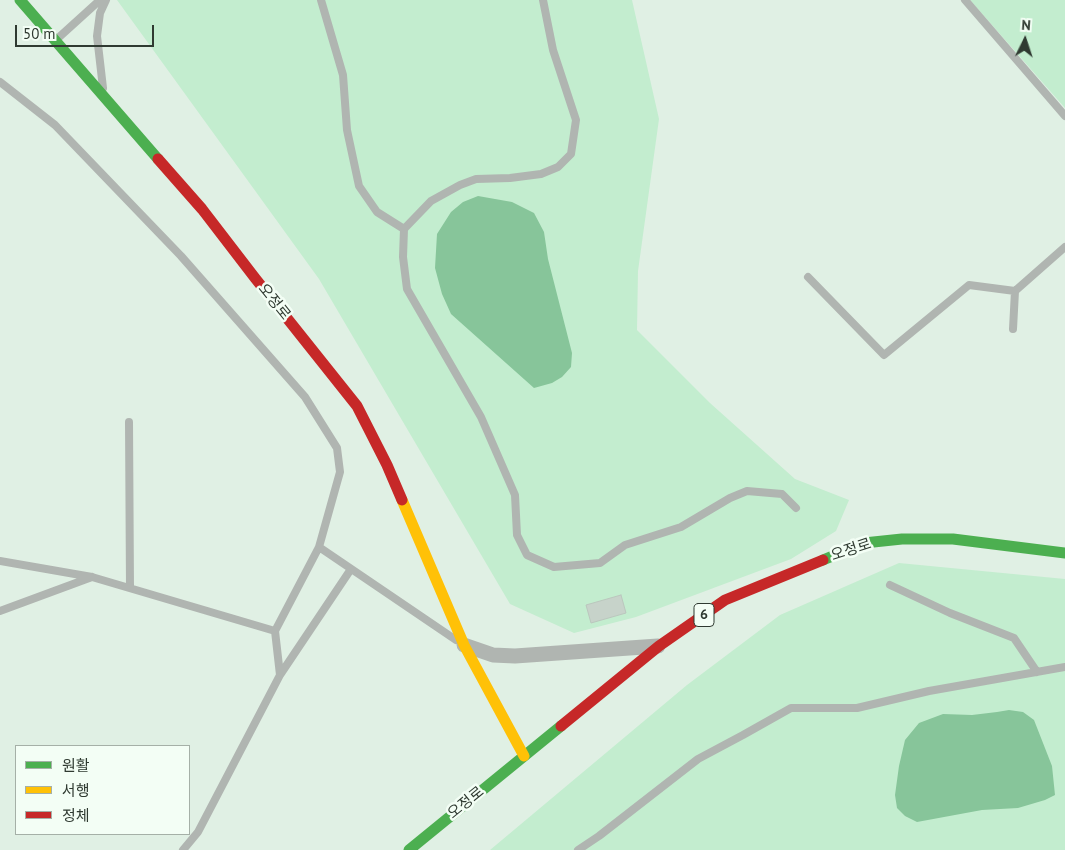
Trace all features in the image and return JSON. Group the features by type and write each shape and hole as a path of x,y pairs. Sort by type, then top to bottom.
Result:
{"street":[{"name":"오정로","path":"20,0 202,209 357,406 387,466 464,645 524,756"},
{"name":"오정로","path":"409,850 659,646 725,600 864,543 902,539 953,539 1065,554"},
{"path":"464,645 493,655 515,656 659,646"}],"lane":[{"path":"55,41 100,0"},
{"path":"104,97 97,36 100,13 106,0"},
{"path":"321,0 343,75 347,130 359,186 377,212 404,229"},
{"path":"543,0 553,50 576,120 571,154 558,168 541,174 510,178 476,179 460,185 431,201 404,229 402,256 407,289 481,417 515,494 517,535 527,555 554,568 600,563 625,545 682,527 730,498 747,491 782,494 796,508"},
{"path":"965,0 1065,116"},
{"path":"0,82 55,124 181,256 305,397 337,448 340,472 319,547 275,631 280,676"},
{"path":"1013,329 1015,291 1065,247"},
{"path":"808,277 884,354 969,285 1015,291"},
{"path":"129,422 130,588"},
{"path":"319,547 464,645"},
{"path":"0,561 92,577 275,631"},
{"path":"183,850 198,832 280,676 351,569"},
{"path":"0,611 92,577"},
{"path":"890,585 950,614 1014,638 1037,672"},
{"path":"578,850 599,836 698,759 792,708 857,708 929,690 1065,667"}],"shaded area":[{"path":"117,0 632,0 659,119 638,271 637,330 710,403 795,479 849,500 836,531 791,559 636,617 574,633 510,604 319,279"},
{"path":"970,0 1065,0 1065,108"},
{"path":"478,196 512,202 534,213 544,232 548,259 572,353 571,367 562,377 552,383 534,388 451,314 442,294 435,268 437,234 451,212 463,202"},
{"path":"899,563 1065,579 1065,850 490,850 687,685 780,615"},
{"path":"1009,710 1023,712 1034,720 1052,766 1055,795 1018,808 982,810 917,822 905,816 897,808 895,795 905,740 919,723 943,714 972,715"}],"building":[{"path":"621,595 626,613 591,623 586,605"}],"traffic: fast":[{"path":"20,0 158,159"},
{"path":"823,560 864,543 902,539 953,539 1065,553"},
{"path":"409,850 561,726"}],"traffic: slow":[{"path":"402,500 464,645 524,756"}],"traffic: jam":[{"path":"158,159 202,209 357,406 387,465 402,500"},
{"path":"561,726 659,646 725,600 823,560"}]}
